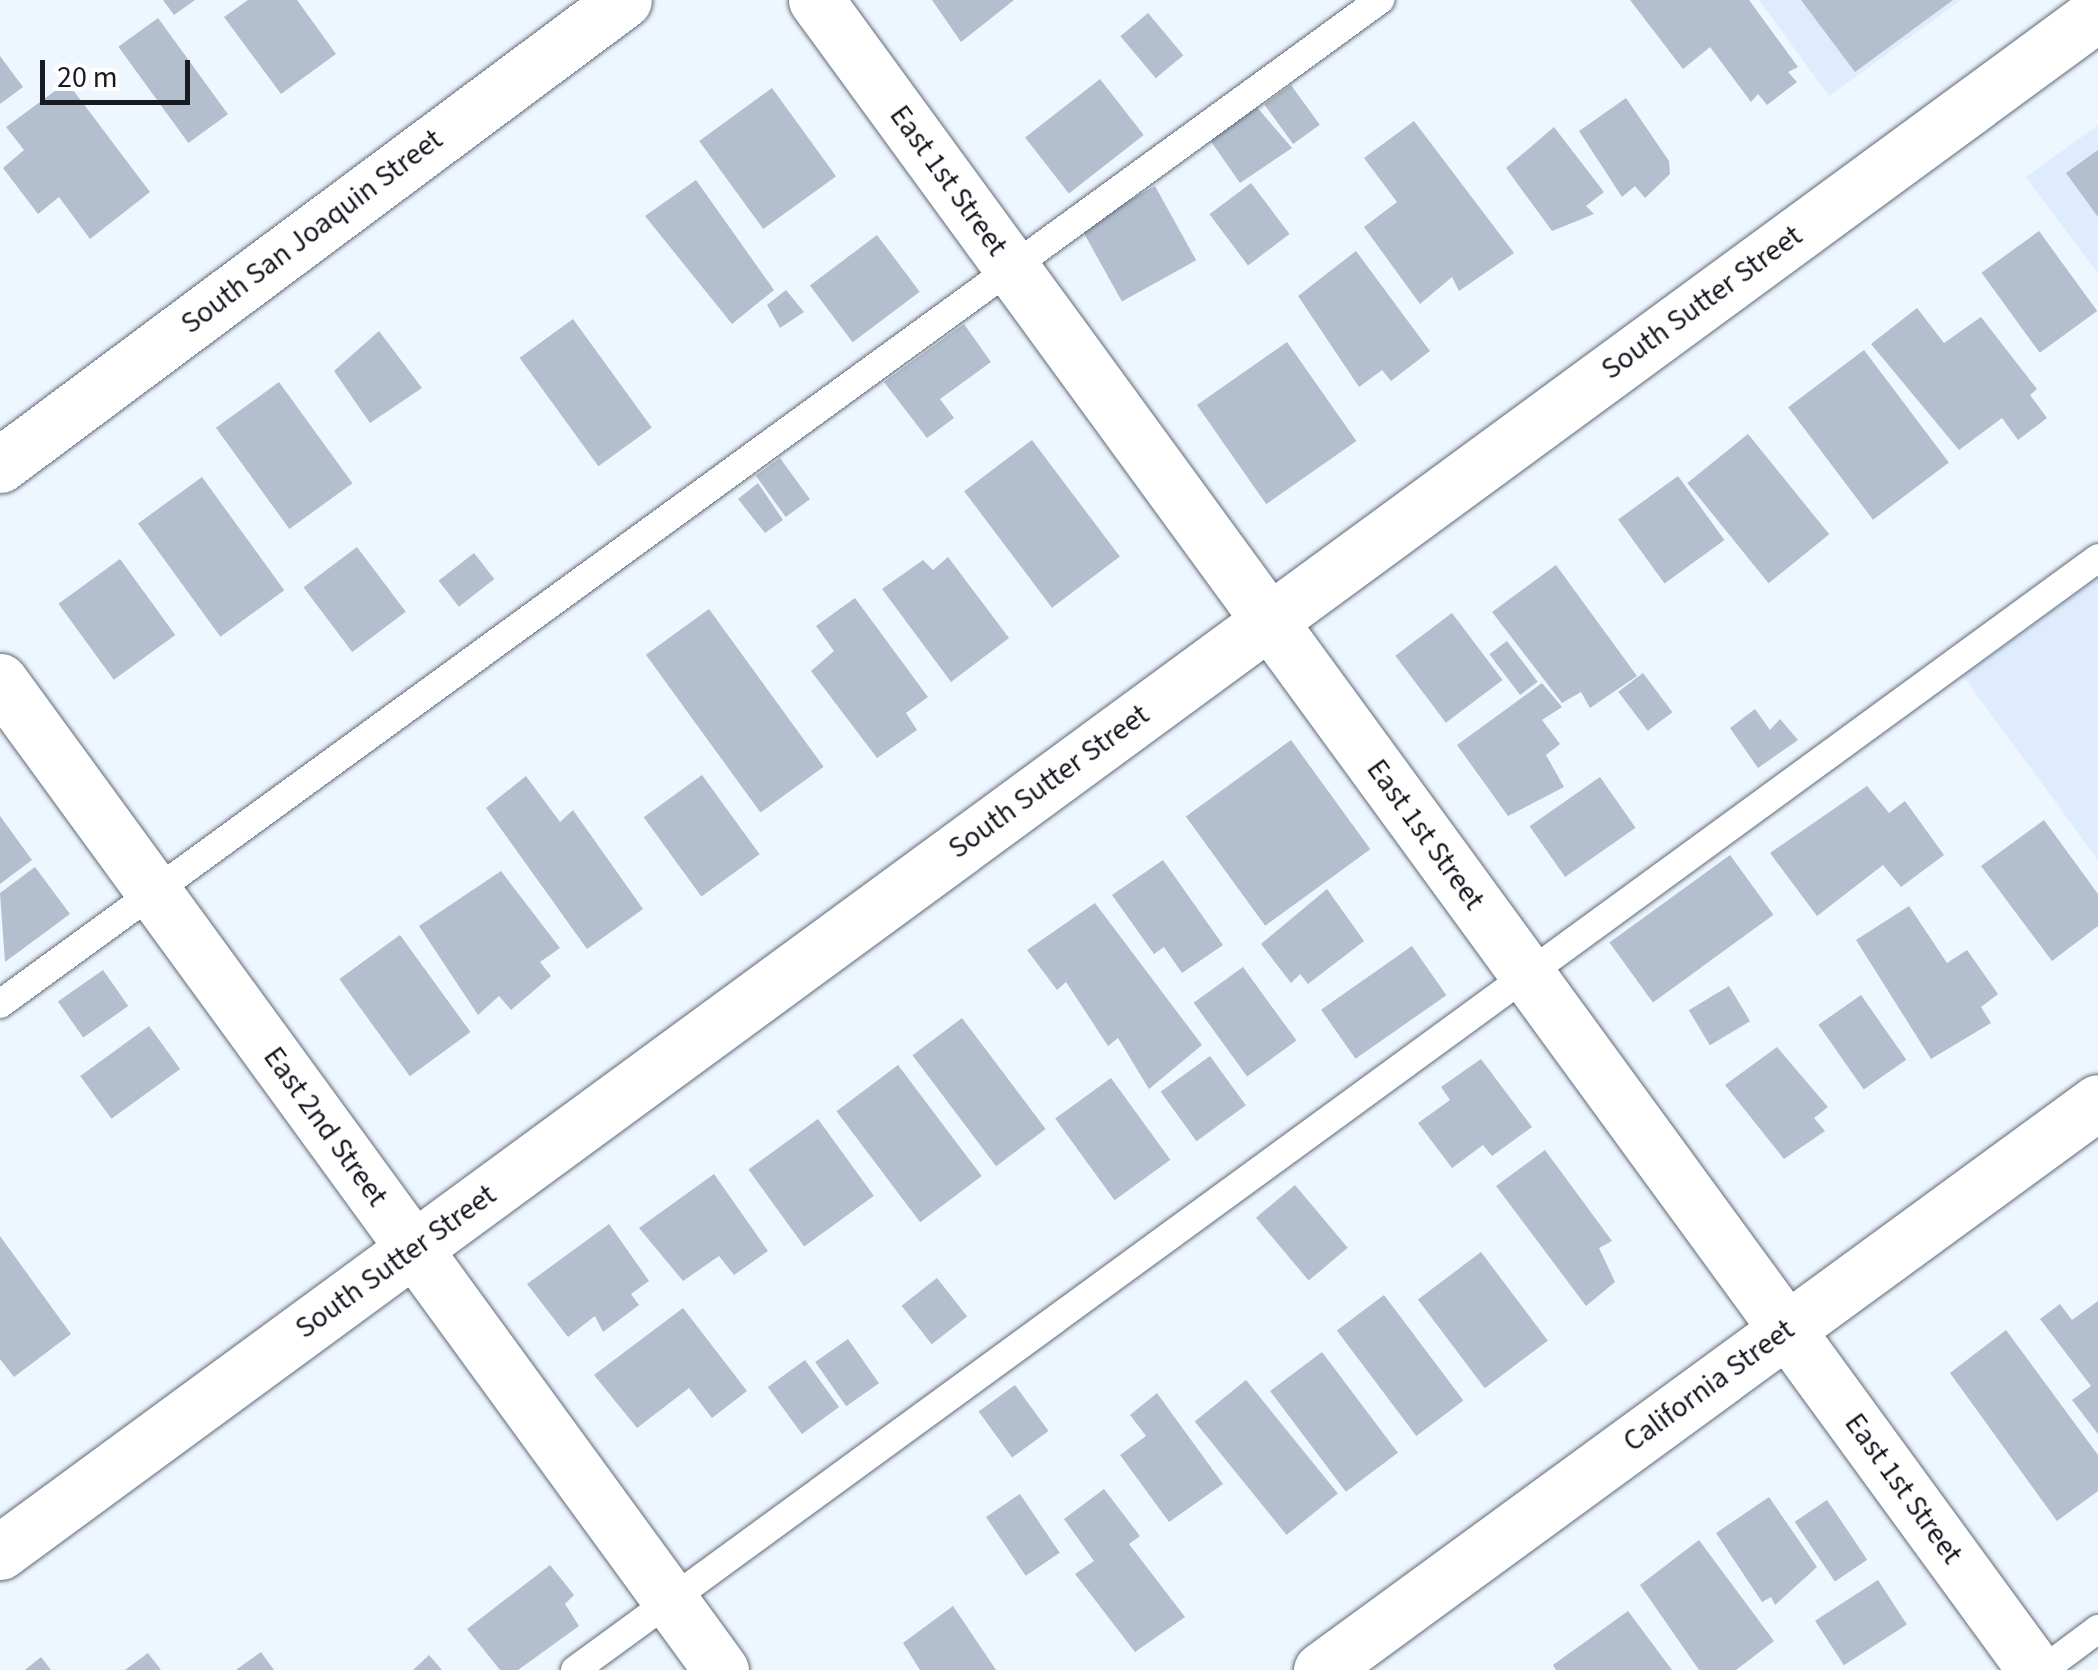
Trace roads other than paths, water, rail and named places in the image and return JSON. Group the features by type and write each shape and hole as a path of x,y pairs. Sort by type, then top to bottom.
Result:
{"street":[{"name":"South San Joaquin Street","path":"0,465 624,0"},
{"name":"East 1st Street","path":"816,0 2034,1670"},
{"name":"South Sutter Street","path":"0,1552 2098,13"},
{"name":"East 2nd Street","path":"0,681 721,1670"},
{"name":"California Street","path":"1321,1670 2098,1102"}],"lane":[{"path":"0,1004 1380,0"},
{"path":"576,1670 2098,558"},
{"path":"2043,1670 2098,1629"}]}
